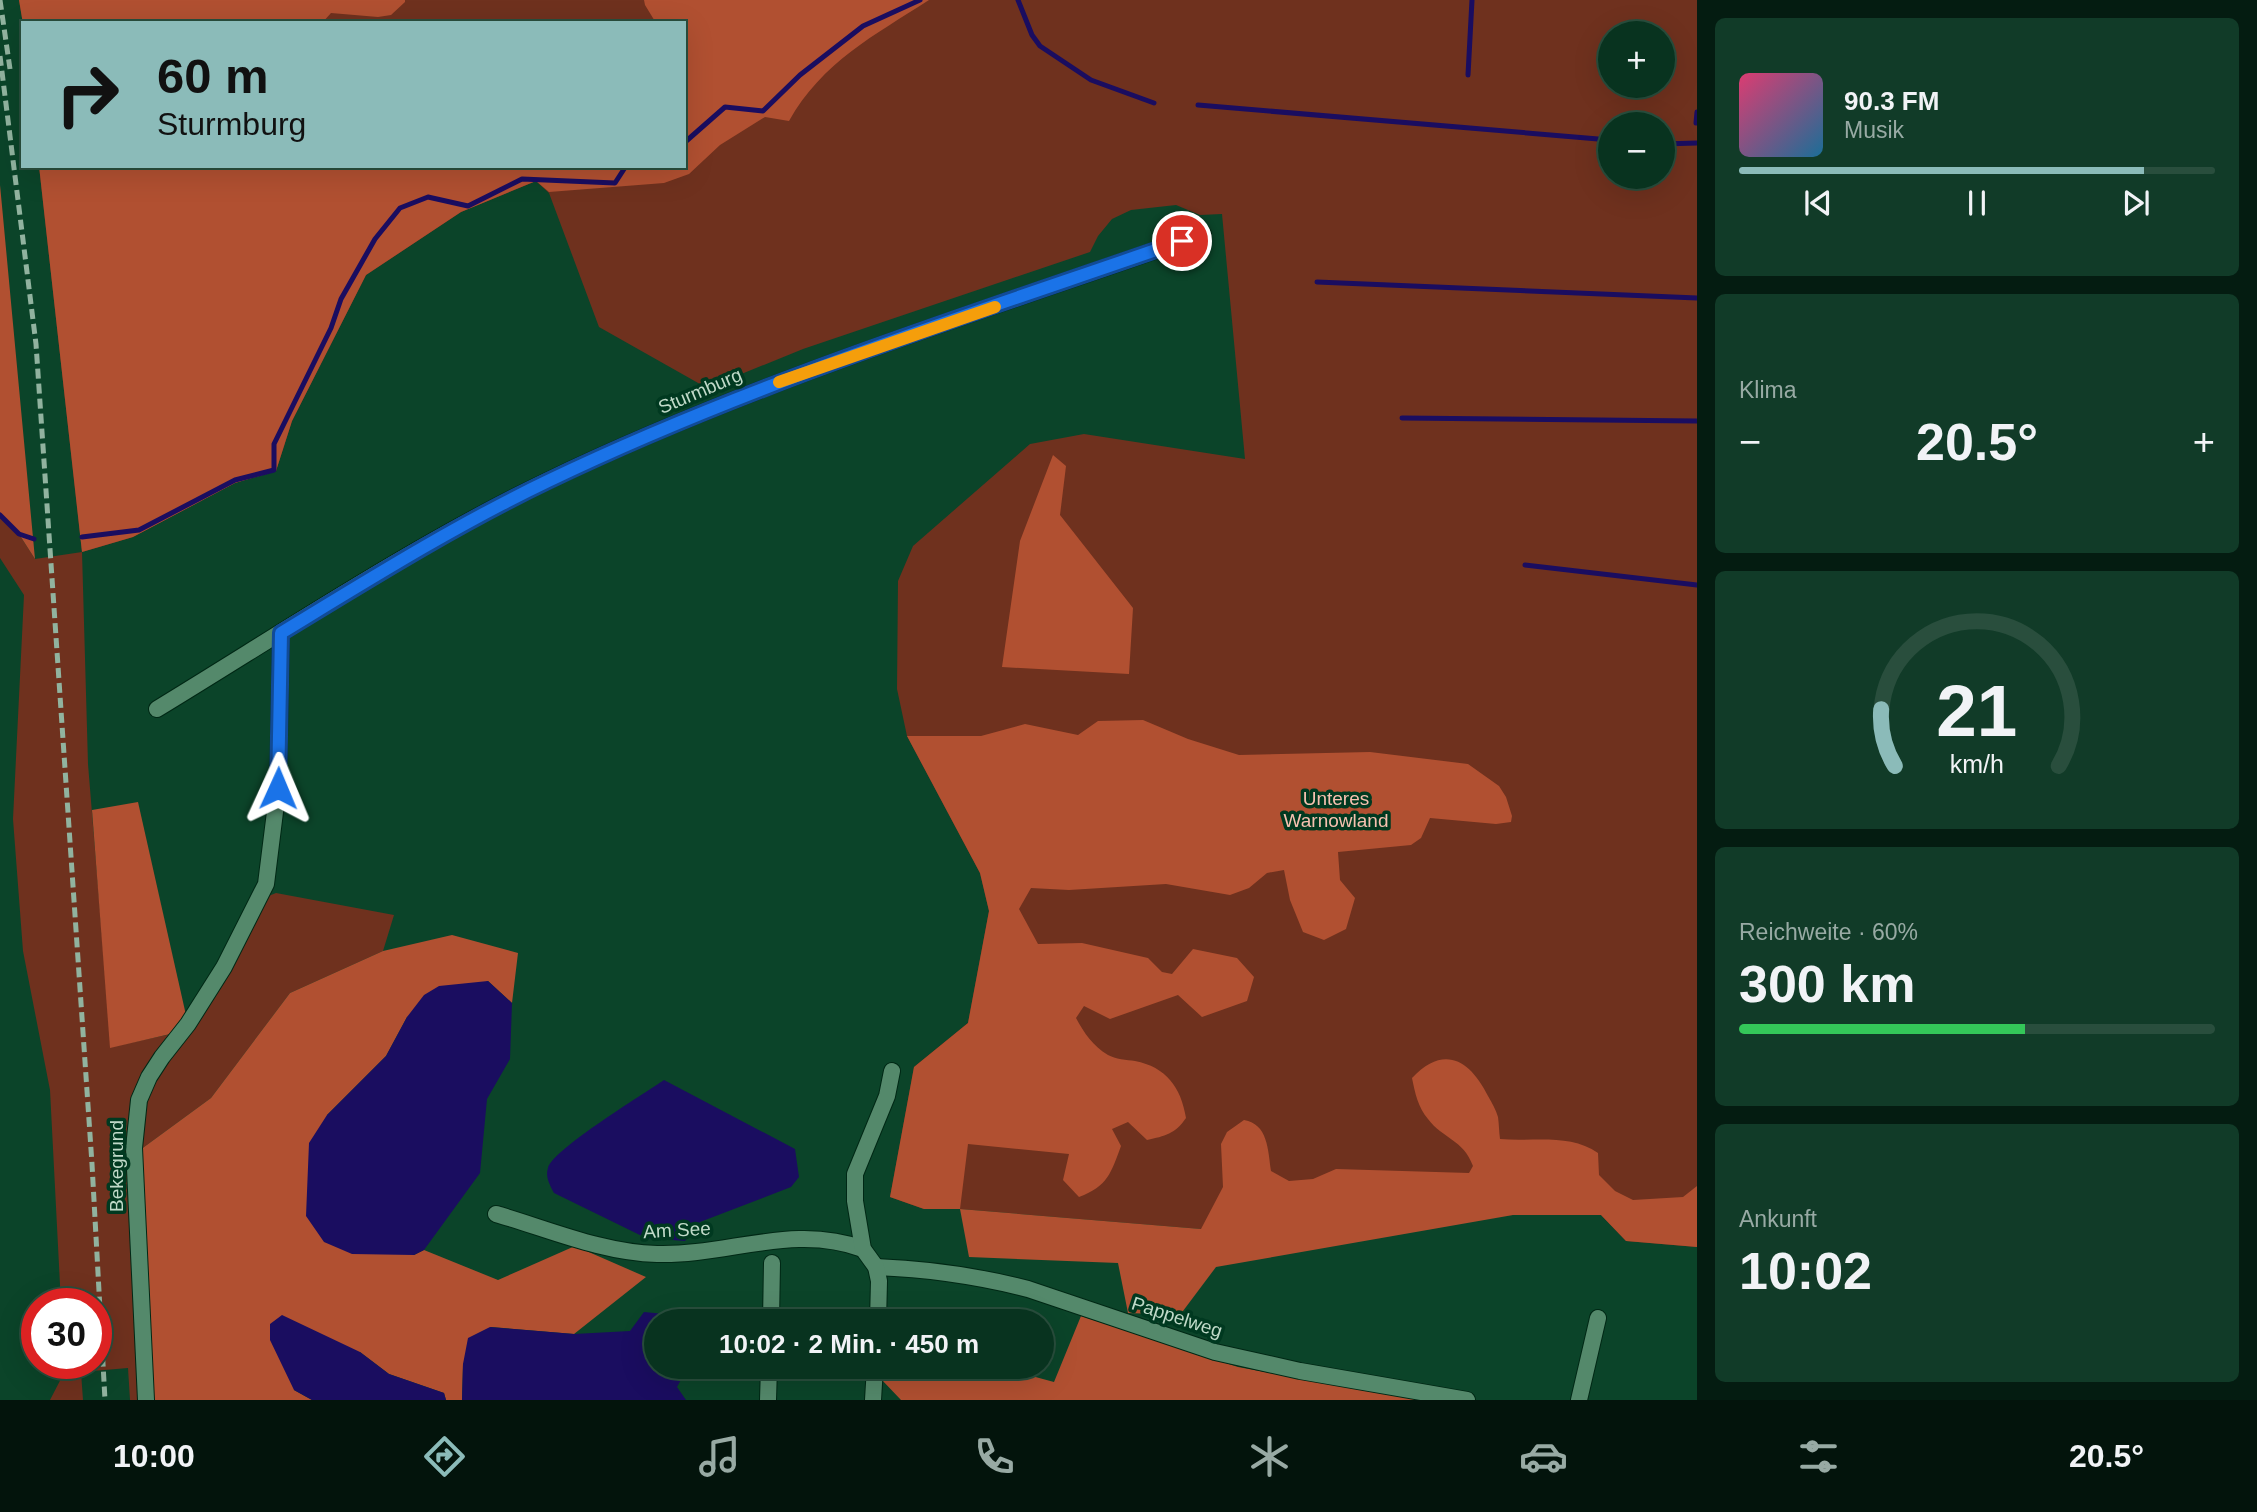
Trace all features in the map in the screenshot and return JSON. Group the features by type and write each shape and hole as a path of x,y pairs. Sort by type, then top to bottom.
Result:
{"street":[{"name":"Sturmburg","path":"157,709 403,559 515,498 648,436 756,390 1203,234"},
{"name":"Bekegrund","path":"146,1400 134,1148 139,1100 149,1077 188,1024 224,967 266,884 278,788 281,633"},
{"path":"878,1309 879,1281 876,1267 863,1250 855,1201 855,1174 887,1096 892,1071"},
{"name":"Am See","path":"496,1214 621,1251 658,1255 819,1238 842,1241 863,1250"},
{"path":"771,1309 772,1263"},
{"name":"Pappelweg","path":"876,1267 927,1269 996,1281 1028,1289 1215,1352 1300,1371 1467,1400"},
{"path":"1579,1400 1598,1318"},
{"path":"768,1400 769,1379"},
{"path":"873,1400 874,1379"}],"green space":[{"name":"Unteres Warnowland","path":"19,0 1697,0 1697,1247 1626,1241 1601,1215 1513,1215 1201,1229 960,1209 924,1209 890,1197 914,1067 968,1023 989,911 980,873 907,736 897,689 898,581 913,546 1030,444 1084,434 1245,459 1222,214 1200,215 1176,205 1131,210 1112,219 1098,236 1090,252 803,349 707,388 599,327 549,193 536,181 461,212 366,275 292,421 276,471 235,483 133,537 82,552 39,168 686,168 686,21 22,21"},
{"path":"19,0 405,0 391,15 378,17 331,13 324,21 22,21"},
{"path":"644,0 929,0 870,38 834,66 802,100 789,121 765,117 720,145 689,174 664,183 549,192 536,181 461,212 366,275 292,421 276,471 235,483 133,537 82,552 39,168 686,168 686,21 655,21"},
{"path":"0,185 35,559 19,534 0,515"},
{"path":"1053,455 1066,466 1060,515 1133,608 1129,674 1002,667 1020,541"},
{"path":"0,515 19,534 35,559 82,552 88,764 111,1047 194,1029 231,972 266,897 276,893 394,915 383,951 290,993 211,1098 140,1150 153,1400 130,1400 128,1368 112,1369 112,1288 60,1288 50,1090 23,951 13,819 24,595 0,558"},
{"path":"1143,720 1188,739 1239,755 1370,752 1468,764 1499,786 1506,797 1512,816 1511,822 1496,824 1430,818 1421,838 1411,845 1338,852 1340,880 1355,898 1346,929 1324,940 1303,932 1290,900 1284,870 1267,873 1249,888 1230,895 1166,884 1069,890 1031,888 1019,909 1038,944 1082,943 1148,958 1162,972 1172,974 1193,949 1237,958 1254,977 1247,1001 1202,1017 1178,995 1110,1019 1084,1006 1076,1018 1093,1043 1111,1056 1146,1064 1163,1073 1176,1088 1186,1118 1169,1134 1147,1140 1128,1122 1112,1129 1121,1146 1111,1171 1096,1188 1079,1197 1063,1180 1069,1154 968,1144 960,1209 924,1209 890,1197 914,1067 968,1023 989,911 980,873 907,736 981,736 1025,724 1078,735 1098,721"},
{"path":"138,802 188,1024 183,1031 110,1048 92,810"},
{"path":"452,935 518,953 512,1003 488,981 407,1017 386,1056 327,1115 414,1255 424,1250 498,1280 575,1246 646,1277 574,1334 491,1327 463,1364 462,1400 446,1400 444,1393 389,1374 360,1352 294,1390 312,1400 153,1400 140,1150 211,1098 290,993 383,951"},
{"path":"1445,1059 1464,1066 1481,1083 1497,1114 1500,1139 1563,1141 1587,1147 1598,1153 1599,1175 1615,1191 1633,1200 1683,1197 1697,1186 1697,1247 1626,1241 1601,1215 1513,1215 1216,1267 1180,1315 1128,1313 1118,1263 969,1257 960,1209 1201,1229 1223,1187 1221,1144 1227,1132 1244,1120 1252,1122 1262,1132 1271,1171 1289,1181 1313,1179 1336,1169 1469,1173 1473,1166 1469,1157 1428,1119 1419,1105 1413,1084 1412,1078 1424,1068 1435,1061"},
{"path":"1081,1316 1238,1367 1420,1400 901,1400 881,1379 1043,1379 1054,1382"},
{"path":"61,1379 82,1379 83,1400 50,1400"}],"shaded area":[{"path":"488,981 512,1003 510,1059 487,1099 480,1173 424,1250 414,1255 352,1254 324,1242 306,1216 309,1143 327,1115 386,1056 407,1017 424,995 439,986"},
{"path":"664,1080 795,1149 799,1177 791,1187 700,1222 685,1241 646,1238 554,1193 547,1175 554,1159 582,1135"},
{"path":"644,1312 644,1379 681,1379 677,1387 686,1400 462,1400 463,1364 468,1338 490,1327 574,1334 630,1331"},
{"path":"282,1315 360,1352 389,1374 444,1393 446,1400 312,1400 294,1390 270,1340 270,1324"}],"waterway":[{"path":"686,141 725,107 763,111 800,75 863,26 920,0"},
{"path":"1018,0 1032,35 1040,46 1091,80 1154,103"},
{"path":"1468,75 1472,0"},
{"path":"1198,105 1598,139"},
{"path":"1696,123 1697,112"},
{"path":"1675,144 1697,143"},
{"path":"82,537 139,530 235,480 274,470 274,444 331,328 341,299 375,239 400,208 428,197 468,206 522,179 615,183 625,168"},
{"path":"1317,282 1697,298"},
{"path":"1402,418 1697,421"},
{"path":"0,515 19,534 34,539"},
{"path":"1525,565 1697,585"}],"railway":[{"path":"0,0 10,69"},
{"path":"0,56 36,344 92,1164 105,1400"}],"slow traffic":[{"path":"779,382 995,307"}],"route":[{"path":"278,788 281,633 403,559 548,481 756,390 1182,241"}]}
